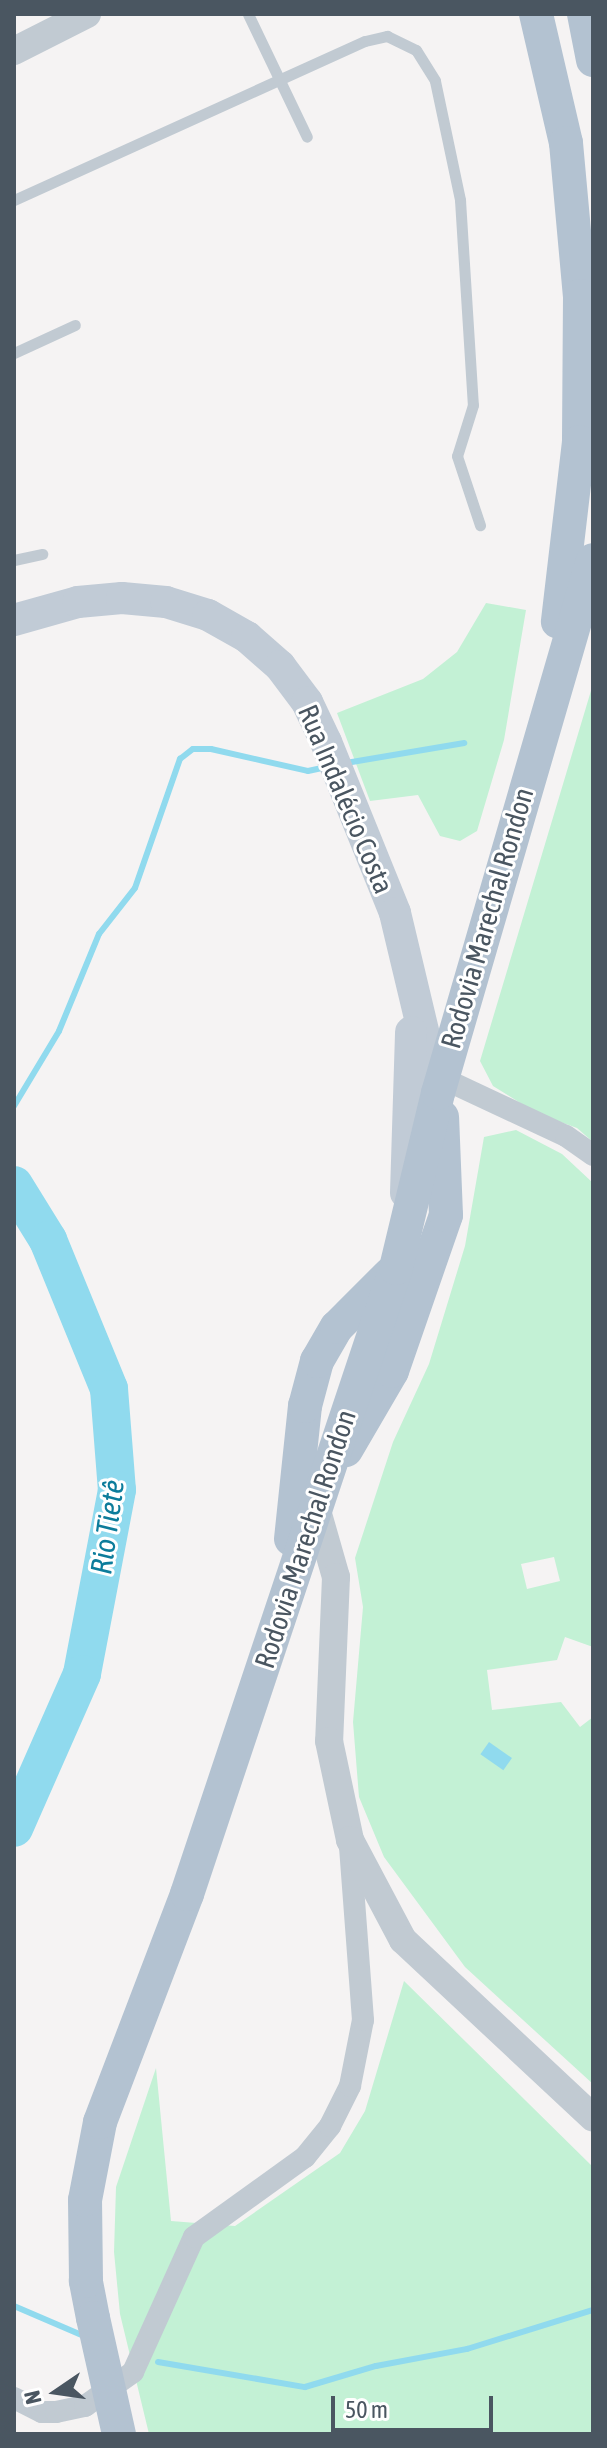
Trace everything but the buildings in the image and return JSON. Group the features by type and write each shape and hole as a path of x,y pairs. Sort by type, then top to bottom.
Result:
{"main road":[{"name":"Rodovia Marechal Rondon","path":"533,756 575,495 580,372 580,296 566,143 536,14"},
{"path":"584,14 593,60"},
{"name":"Rodovia Marechal Rondon","path":"119,2434 86,2281 85,2200 100,2122 187,1894 322,1491 354,1424 406,1231 440,1085 533,756 593,560"},
{"name":"Rua Indalécio Costa","path":"14,620 78,602 122,598 166,602 208,615 247,637 280,666 307,702 326,742 395,913 440,1085"},
{"name":"Rua Indalécio Costa","path":"406,1231 413,984"},
{"path":"305,1406 320,1424 354,1424 392,1371 446,1215 446,1150 440,1085"},
{"path":"286,1596 305,1406 317,1361 337,1327 396,1268"}],"street":[{"path":"14,51 87,14"},
{"path":"440,1085 566,1136 593,1155"},
{"path":"14,2398 42,2412 85,2406 133,2372 194,2237 305,2157 330,2126 350,2086 363,2020 350,1840 329,1741 336,1577 322,1491"},
{"path":"350,1840 403,1940 593,2118"}],"lane":[{"path":"248,14 307,137"},
{"path":"14,200 279,80 387,36 403,41 429,63 466,248 473,405 457,456 480,525"},
{"path":"14,353 75,325"},
{"path":"14,560 42,554"}],"green space":[{"path":"486,603 526,610 504,740 477,831 460,841 440,836 418,795 370,801 337,713 423,679 457,652"},
{"path":"593,684 593,1142 577,1128 538,1114 493,1086 480,1061"},
{"path":"516,1130 562,1154 593,1183 593,1647 565,1637 557,1660 487,1670 492,1710 561,1702 580,1727 593,1717 593,2084 465,1967 384,1857 359,1797 353,1722 363,1607 355,1558 393,1442 429,1364 465,1246 484,1137","holes":["554,1557 560,1581 527,1589 521,1564"]},
{"path":"404,1981 593,2167 593,2434 149,2434 120,2314 114,2252 116,2187 156,2068 171,2221 235,2226 340,2153 365,2111"}],"water":[{"path":"489,1742 512,1758 503,1770 480,1754"}],"waterway":[{"path":"346,763 464,743"},
{"path":"14,1106 59,1031 99,934 135,888 180,759 193,749 211,749 308,771 327,767"},
{"name":"Rio Tietê","path":"14,1185 48,1240 109,1389 117,1490 82,1674 14,1828"},
{"path":"14,2306 86,2337"},
{"path":"158,2362 305,2387 376,2366 467,2349 593,2310"}]}
